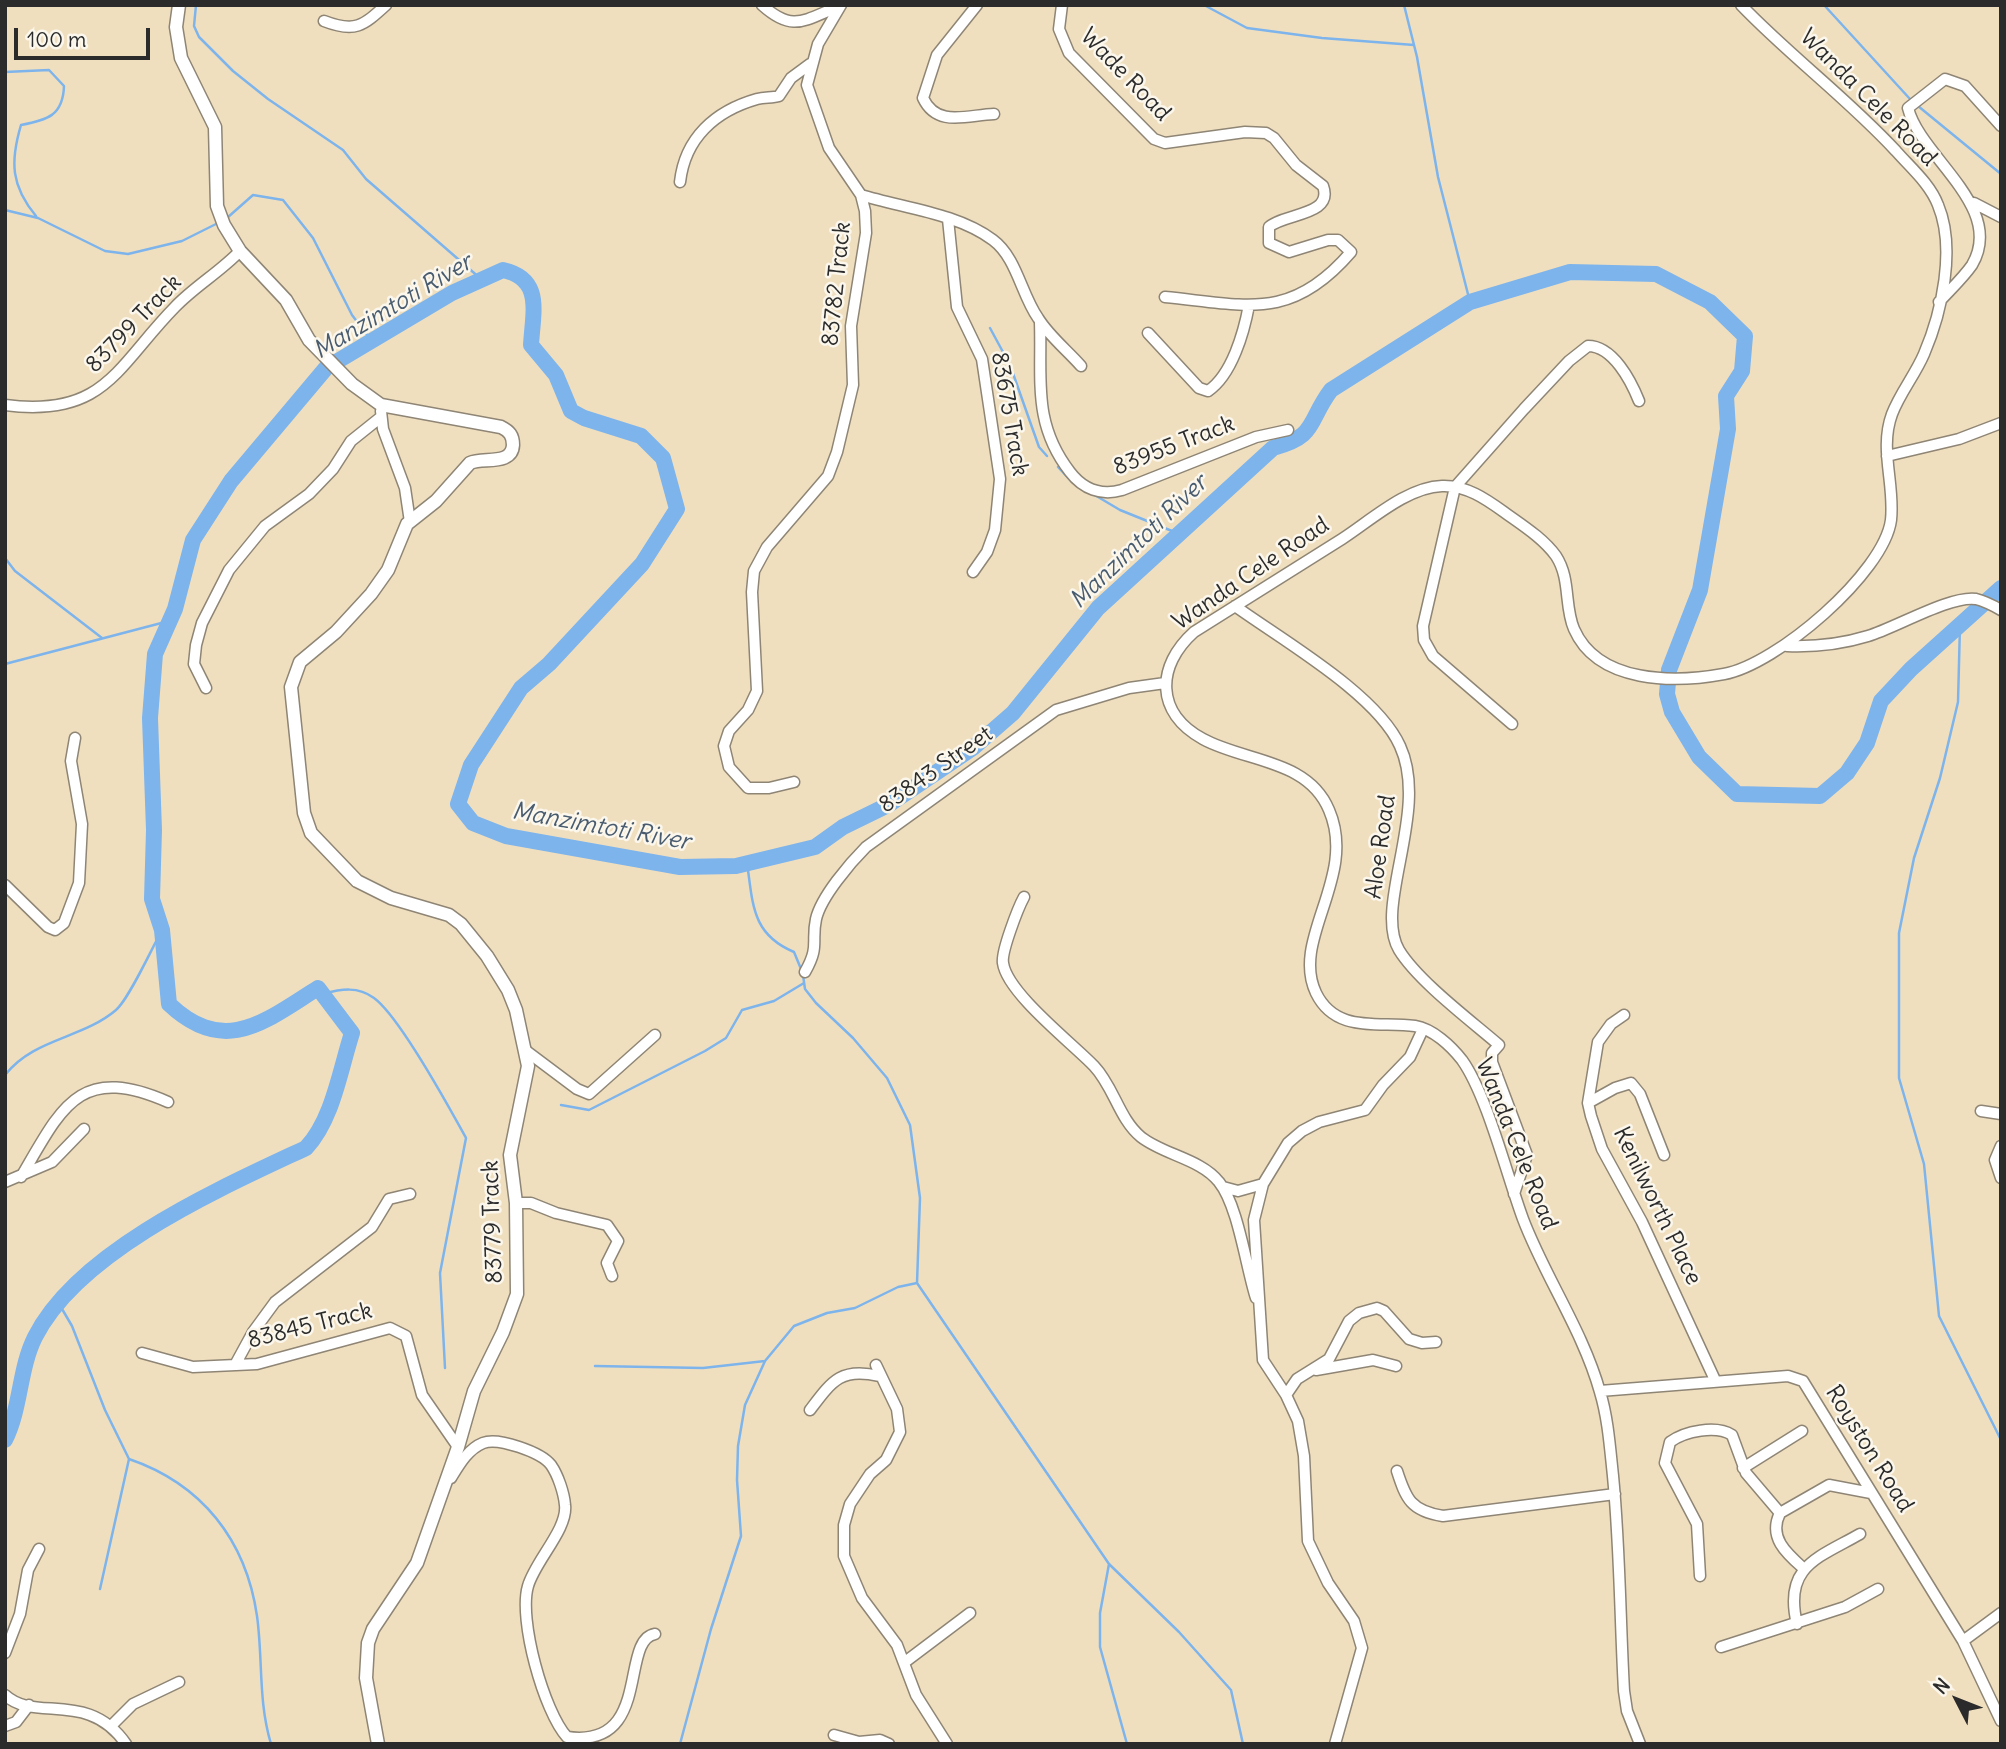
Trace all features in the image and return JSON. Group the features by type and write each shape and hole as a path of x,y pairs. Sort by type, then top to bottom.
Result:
{"street":[{"name":"83779 Track","path":"179,5 176,27 181,58 215,127 218,212 240,251 286,300 309,340 381,411 492,424 501,426 512,436 512,450 504,458 470,463 436,501 410,522 403,531 388,569 371,594 336,632 300,662 294,676 291,705 304,813 317,842 357,881 383,894 449,915 461,924 487,956 508,990 516,1010 528,1066 510,1155 516,1203 517,1294 503,1332 474,1391 458,1447 417,1563 373,1629 365,1654 378,1744"},
{"path":"324,21 339,27 355,27 368,22 386,5"},
{"path":"762,5 778,20 790,23 804,21 840,6"},
{"path":"977,5 937,55 923,98 932,112 944,119 994,114"},
{"name":"Wade Road","path":"1062,5 1059,29 1069,53 1154,139 1165,143 1245,132 1266,133 1274,138 1296,165 1323,186 1325,198 1319,206 1307,213 1280,219 1269,227 1269,243 1289,252 1328,240 1338,240 1351,252 1336,269 1297,298 1272,305 1249,306 1165,297"},
{"name":"Wanda Cele Road","path":"1165,683 1169,662 1180,644 1235,606 1400,502 1438,486 1455,487 1475,493 1544,542 1562,567 1575,631 1589,650 1601,662 1618,670 1644,676 1700,677 1746,669 1787,646 1861,575 1884,542 1892,504 1886,437 1892,414 1923,356 1939,302 1946,249 1944,224 1938,202 1925,183 1854,108 1741,5"},
{"name":"83782 Track","path":"794,782 769,789 748,788 729,766 724,746 729,731 747,710 757,691 752,592 759,559 828,476 852,393 851,326 866,233 861,195 829,148 809,95 810,64 840,6"},
{"path":"680,182 685,155 709,122 753,100 779,96 791,78 810,64"},
{"path":"2001,126 1965,86 1945,79 1908,108 1916,131 1974,203 2001,217"},
{"path":"861,195 975,229 1002,248 1040,321 1080,366"},
{"path":"1939,302 1976,258 1980,233 1974,203"},
{"name":"83675 Track","path":"948,219 957,307 982,359 1000,479 998,521 987,552 973,572"},
{"name":"83799 Track","path":"5,405 68,402 99,391 114,379 182,300 219,272 240,251"},
{"path":"1148,333 1199,388 1208,391 1224,372 1236,348 1249,306"},
{"name":"83955 Track","path":"1040,321 1040,399 1050,443 1076,479 1096,491 1110,493 1256,437 1289,430"},
{"path":"1512,724 1433,656 1424,640 1423,626 1455,487 1533,399 1588,345 1601,348 1619,366 1639,401"},
{"path":"206,688 194,664 196,645 202,623 229,570 265,526 309,494 333,469 351,441 381,411 405,488 410,522"},
{"path":"1887,456 1959,439 2001,423"},
{"path":"1787,646 1823,645 1865,637 1944,604 1965,600 1976,599 2001,610"},
{"name":"Aloe Road","path":"1235,606 1349,688 1386,723 1400,746 1410,783 1411,807 1393,910 1394,938 1411,966 1499,1045 1492,1053 1492,1062 1527,1155 1514,1194"},
{"path":"1165,683 1166,694 1174,713 1203,739 1291,771 1310,782 1323,796 1337,838 1332,888 1314,939 1309,967 1314,990 1322,1003 1336,1017 1356,1024 1423,1029 1410,1058 1382,1085 1369,1106 1302,1131 1283,1149 1263,1184 1254,1220 1263,1360 1286,1395 1301,1435 1308,1541 1328,1583 1354,1621 1362,1648 1335,1744"},
{"name":"83843 Street","path":"805,972 816,946 818,913 849,865 866,847 1056,710 1129,688 1165,683"},
{"path":"5,885 52,930 64,923 79,883 82,848 71,761 75,738"},
{"path":"1024,897 1004,953 1006,972 1041,1016 1095,1067 1134,1131 1155,1147 1210,1173 1223,1187 1235,1213 1241,1248 1259,1308"},
{"name":"Kenilworth Place","path":"1624,1015 1611,1024 1598,1042 1588,1103 1602,1149 1642,1222 1715,1380"},
{"name":"Wanda Cele Road","path":"1423,1029 1448,1045 1462,1061 1479,1095 1532,1242 1554,1281 1600,1391 1615,1494 1624,1691 1627,1711 1640,1744"},
{"path":"525,1050 577,1089 589,1094 655,1035"},
{"path":"1588,1103 1615,1088 1631,1083 1640,1094 1664,1155"},
{"path":"21,1177 63,1109 89,1090 115,1086 145,1092 168,1102"},
{"path":"1981,1111 2001,1114"},
{"path":"5,1182 52,1162 83,1129"},
{"path":"2001,1146 1995,1160 2001,1178"},
{"path":"1223,1187 1238,1191 1263,1184"},
{"path":"235,1365 253,1332 275,1302 372,1227 389,1199 410,1194"},
{"path":"516,1203 531,1203 556,1213 607,1225 618,1241 607,1263 612,1276"},
{"path":"1286,1395 1297,1379 1329,1359 1353,1317 1370,1309 1384,1311 1409,1339 1422,1343 1436,1342"},
{"name":"83845 Track","path":"142,1353 193,1367 235,1365 281,1359 357,1339 381,1329 400,1332 409,1344 422,1395 458,1447"},
{"path":"1310,1371 1373,1360 1396,1366"},
{"path":"810,1410 830,1386 845,1374 878,1370 897,1409 900,1432 886,1460 870,1475 850,1504 844,1525 844,1556 869,1612 897,1645 916,1695 947,1744"},
{"name":"Royston Road","path":"1600,1391 1788,1376 1803,1381 1963,1641 2001,1721"},
{"path":"1700,1576 1697,1524 1665,1464 1670,1442 1679,1436 1726,1431 1735,1440 1744,1468 1780,1513"},
{"path":"1744,1468 1802,1431"},
{"path":"440,1499 463,1460 484,1443 503,1442 542,1458 552,1466 566,1511 563,1522 540,1559 528,1587 525,1621 553,1713 567,1737 598,1744 606,1741 618,1729 631,1705 642,1647 647,1637 655,1634"},
{"path":"1397,1471 1408,1500 1422,1510 1443,1516 1615,1494"},
{"path":"1803,1568 1780,1544 1776,1527 1780,1513 1829,1485 1871,1493"},
{"path":"1797,1624 1794,1589 1803,1568 1860,1534"},
{"path":"5,1653 20,1614 29,1570 39,1549"},
{"path":"1721,1647 1845,1607 1878,1589"},
{"path":"905,1662 970,1613"},
{"path":"1963,1641 2001,1613"},
{"path":"111,1726 133,1704 179,1682"},
{"path":"5,1695 19,1704 71,1709 111,1726 126,1744"},
{"path":"5,1727 16,1722 29,1705"},
{"path":"834,1735 859,1742 880,1740 889,1744"}],"waterway":[{"path":"196,5 194,26 199,37 233,71 268,99 343,150 366,179 481,279"},
{"path":"1204,5 1247,28 1322,38 1414,45"},
{"path":"1404,5 1417,57 1438,177 1470,302"},
{"path":"1824,5 1910,99"},
{"path":"5,72 49,70 64,86 61,104 57,110 39,121 21,125 17,138 14,162 17,184 36,216"},
{"path":"1918,106 2001,174"},
{"path":"227,218 253,195 283,200 313,238 352,315 371,340"},
{"path":"5,210 38,218 105,251 128,254 182,241 218,223"},
{"name":"Manzimtoti River","path":"5,1440 30,1349 56,1306 84,1276 155,1225 234,1182 306,1148 329,1109 352,1033 318,988 262,1022 227,1031 208,1028 189,1020 169,1004 162,930 152,899 154,830 150,718 155,654 175,609 193,540 231,481 326,368 452,293 503,270 516,274 530,289 534,309 531,345 556,375 571,411 584,418 641,436 663,458 677,509 642,564 549,664 521,688 471,765 458,804 473,823 506,836 680,867 736,866 815,847 843,827 888,805 974,747 1013,713 1098,608 1273,448 1305,433 1331,390 1470,302 1570,272 1656,274 1710,302 1745,336 1742,371 1726,396 1728,429 1700,590 1669,670 1667,694 1672,712 1699,757 1737,794 1820,796 1847,773 1867,743 1881,701 1911,669 2001,588"},
{"path":"990,328 1010,365 1039,447 1047,456"},
{"path":"1058,467 1072,482"},
{"path":"1093,494 1120,510 1177,533"},
{"path":"5,558 15,571 102,638"},
{"path":"5,664 169,621"},
{"path":"1960,625 1958,702 1940,778 1914,858 1899,933 1899,1078 1924,1164 1939,1316 2001,1440"},
{"path":"747,863 753,904 762,926 780,945 794,952 801,969"},
{"path":"5,1075 30,1053 103,1020 116,1010 134,985 162,930"},
{"path":"803,975 805,989 816,1003 853,1038 887,1078 910,1125 920,1198 917,1283 1109,1564 1179,1632 1231,1690 1243,1744"},
{"path":"561,1105 589,1110 726,1038 742,1010 774,1001 804,983"},
{"path":"323,994 356,990 368,994 385,1008 423,1064 466,1138 440,1273 445,1368"},
{"path":"680,1744 711,1629 741,1536 737,1480 738,1446 745,1405 765,1361 794,1326 827,1313 855,1308 898,1287 917,1283"},
{"path":"58,1302 72,1326 105,1410 129,1459 178,1483 199,1500 216,1518 243,1563 257,1616 262,1696 271,1744"},
{"path":"595,1366 703,1368 765,1361"},
{"path":"100,1589 129,1459"},
{"path":"1109,1564 1100,1613 1100,1647 1127,1744"}]}
